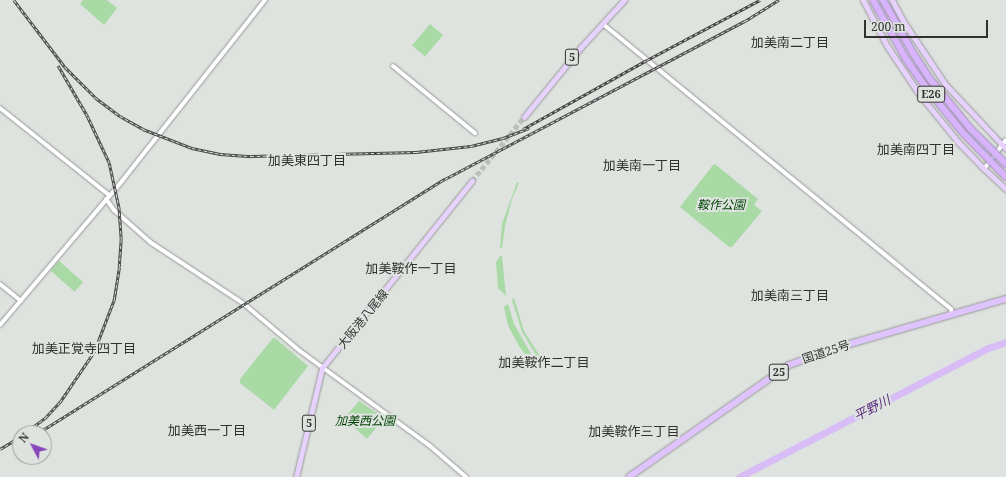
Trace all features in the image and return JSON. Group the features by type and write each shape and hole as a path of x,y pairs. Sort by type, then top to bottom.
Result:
{"highway":[{"name":"E26","path":"873,0 906,59 924,86 964,134 1006,177"},
{"name":"E26","path":"883,0 913,53 930,79 970,128 1006,164"},
{"name":"国道25号","path":"629,477 789,365 842,346 1006,299"}],"main road":[{"name":"5","path":"524,117 578,51 624,0"},
{"path":"892,0 945,84 1005,146"},
{"path":"864,1 887,46 918,94 959,143 1006,189"},
{"name":"大阪港八尾線","path":"296,477 322,368 472,181"}],"street":[{"path":"0,325 106,199 265,0"},
{"path":"603,24 902,269 951,310 952,314"},
{"path":"393,66 475,133"},
{"path":"0,108 109,195"},
{"path":"984,169 1005,146 1006,140"},
{"path":"106,199 114,210 150,242 244,304 300,352 429,445 466,477"},
{"path":"0,284 21,301"}],"green space":[{"path":"83,0 107,0 117,8 104,25 80,4"},
{"path":"430,24 443,35 425,56 412,45"},
{"name":"鞍作公園","path":"715,164 758,199 754,205 762,211 732,247 729,247 680,207"},
{"path":"517,182 519,183 512,199 505,226 502,248 500,248 502,224"},
{"path":"500,256 502,256 506,296 498,288 496,262"},
{"path":"59,261 83,282 75,292 50,271"},
{"path":"514,298 524,331 543,361 541,363 522,332 512,300"},
{"path":"508,304 514,324 538,366 535,369 519,346 508,326 504,307"},
{"path":"273,338 275,338 308,366 274,410 240,383 240,379"},
{"name":"加美西公園","path":"359,401 384,418 367,439 349,423 352,419 347,415"}],"waterway":[{"name":"平野川","path":"739,477 988,348 1006,342"}],"tunnel":[{"path":"472,181 524,117"}],"railway":[{"path":"14,0 65,67 96,98 120,116 143,129 192,148 220,154 251,156 416,152 471,146 503,138 529,128"},
{"path":"523,129 647,60 760,0"},
{"path":"51,425 445,179 745,21 779,0"},
{"path":"36,425 45,418 60,402 94,352 114,300 121,240 119,209 109,163 87,116 58,66"},
{"path":"0,449 12,442"}],"district":[{"name":"加美南二丁目","path":"790,42"},
{"name":"加美南四丁目","path":"916,149"},
{"name":"加美東四丁目","path":"307,160"},
{"name":"加美南一丁目","path":"642,165"},
{"name":"加美鞍作一丁目","path":"411,268"},
{"name":"加美南三丁目","path":"790,295"},
{"name":"加美正覚寺四丁目","path":"84,348"},
{"name":"加美鞍作二丁目","path":"544,362"},
{"name":"加美西一丁目","path":"207,430"},
{"name":"加美鞍作三丁目","path":"634,431"}]}
